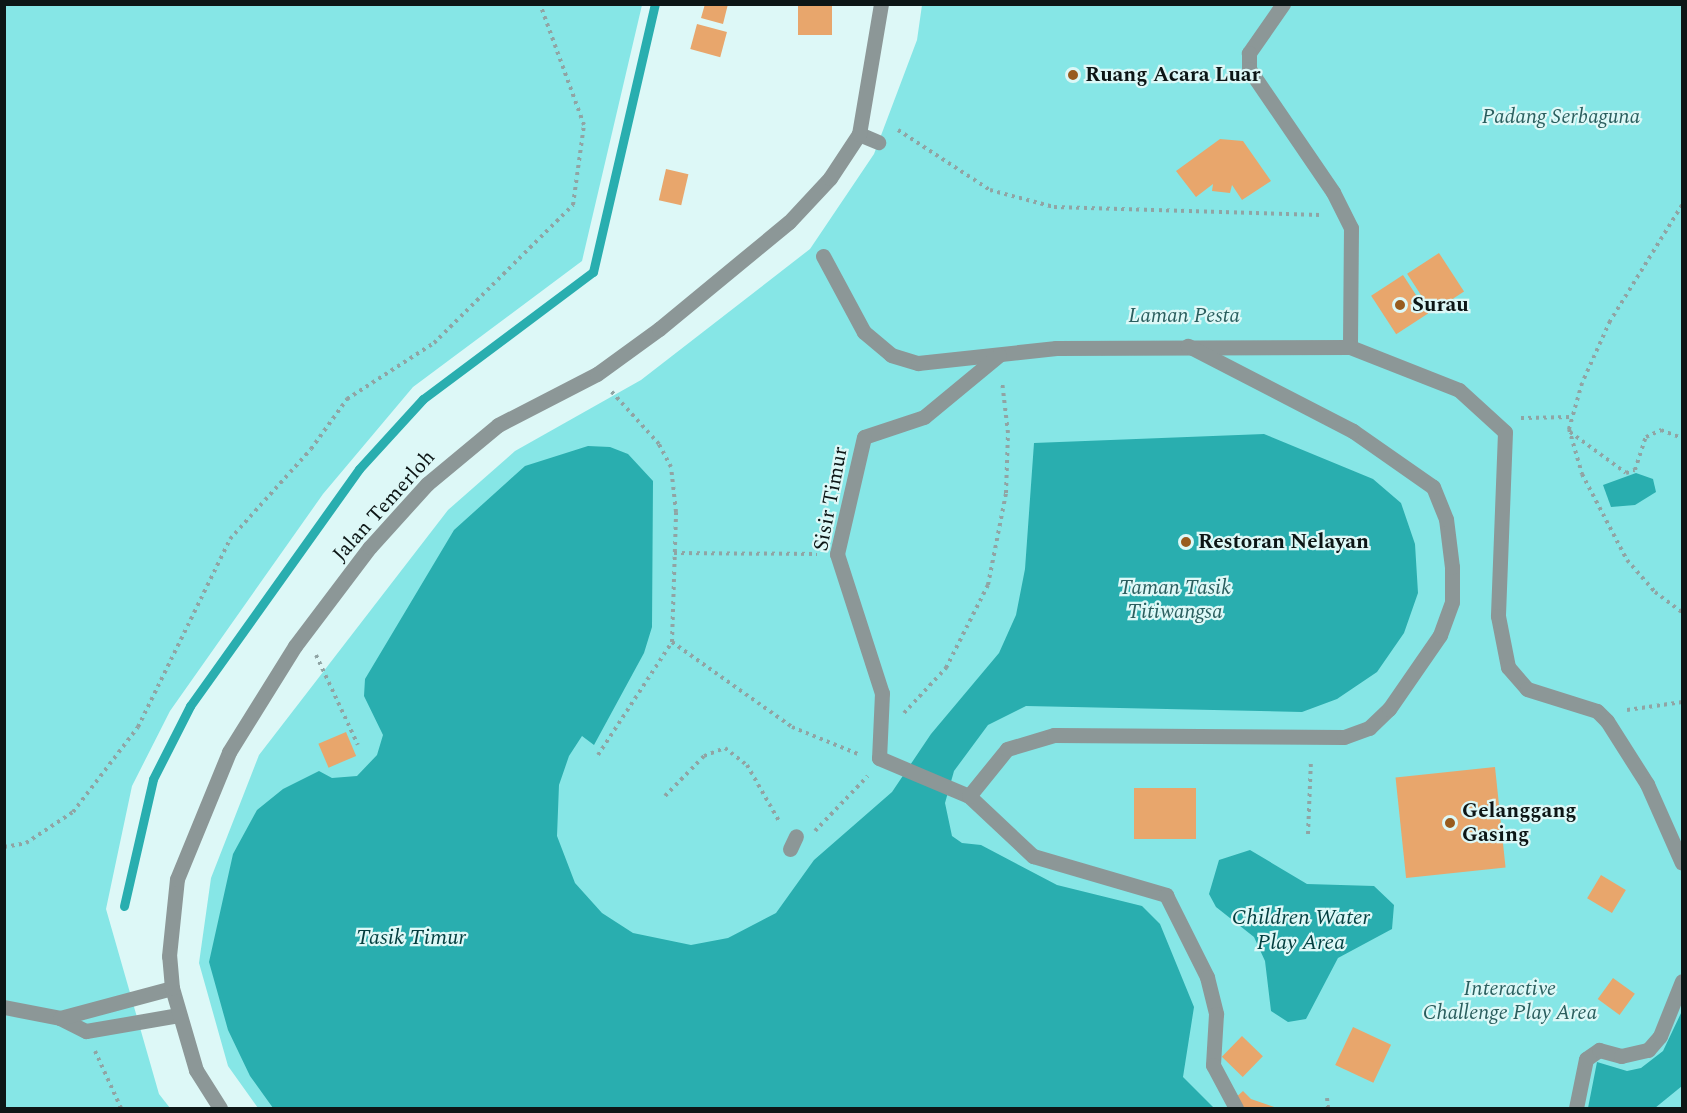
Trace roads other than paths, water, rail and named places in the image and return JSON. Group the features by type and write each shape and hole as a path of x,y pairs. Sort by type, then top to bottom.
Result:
{"street":[{"name":"Jalan Temerloh","path":"220,1108 196,1070 172,988 169,956 177,879 196,824 229,752 295,646 370,547 427,484 498,425 597,374 789,222 844,161 859,134 881,4"},
{"path":"1283,4 1249,53 1249,69 1345,215 1351,228 1350,347"},
{"path":"859,134 878,142"},
{"path":"823,256 864,332 891,355 918,363 1056,348 1350,347 1459,390 1499,423 1507,444 1498,616 1502,651 1527,689 1597,711 1632,757 1683,863"},
{"path":"1188,346 1263,381 1403,463 1432,487 1446,519 1452,602 1440,635 1389,709 1369,728 1344,737 1312,740 1028,739 1007,749 969,796 1034,856 1166,895 1207,977 1216,1014 1213,1065 1236,1108"},
{"name":"Sisir Timur","path":"969,796 918,771 879,758 884,733 876,668 837,554 864,437 924,417 999,355"},
{"path":"1576,1108 1586,1059 1599,1050 1621,1056 1648,1050 1660,1036 1683,981"},
{"path":"60,1018 172,988"},
{"path":"4,1007 60,1018 86,1031 179,1015"}],"water":[{"name":"Tasik Timur","path":"1264,434 1373,479 1401,503 1415,544 1418,593 1404,633 1377,672 1337,699 1302,712 1026,706 988,725 954,771 945,803 952,836 962,843 981,845 1057,885 1142,906 1160,924 1194,1007 1183,1077 1214,1108 273,1108 250,1076 228,1030 209,962 233,854 257,810 283,789 319,771 332,778 357,776 377,755 383,735 364,696 365,679 454,530 525,466 588,446 610,447 628,454 653,481 652,627 644,653 594,745 582,736 569,756 559,785 557,836 575,883 602,913 633,933 691,945 728,938 776,913 814,860 892,792 931,734 999,653 1016,615 1025,569 1034,443"},
{"path":"1636,473 1653,479 1656,492 1635,505 1611,507 1603,485"},
{"name":"Children Water Play Area","path":"1250,850 1307,884 1374,886 1394,905 1392,929 1338,958 1306,1019 1288,1022 1271,1011 1265,961 1254,937 1216,907 1209,894 1219,860"},
{"path":"1682,1011 1682,1086 1655,1108 1588,1108 1597,1062 1627,1071 1641,1068 1663,1051"}],"waterway":[{"path":"124,906 153,779 190,706 359,469 423,399 593,272 655,4"}],"place":[{"name":"Ruang Acara Luar","path":"1073,75"},
{"name":"Surau","path":"1400,305"},
{"name":"Restoran Nelayan","path":"1186,542"},
{"name":"Gelanggang Gasing","path":"1450,823"}],"park label":[{"name":"Padang Serbaguna","path":"1561,117"},
{"name":"Laman Pesta","path":"1184,316"},
{"name":"Taman Tasik Titiwangsa","path":"1175,600"},
{"name":"Interactive Challenge Play Area","path":"1510,1001"}]}
